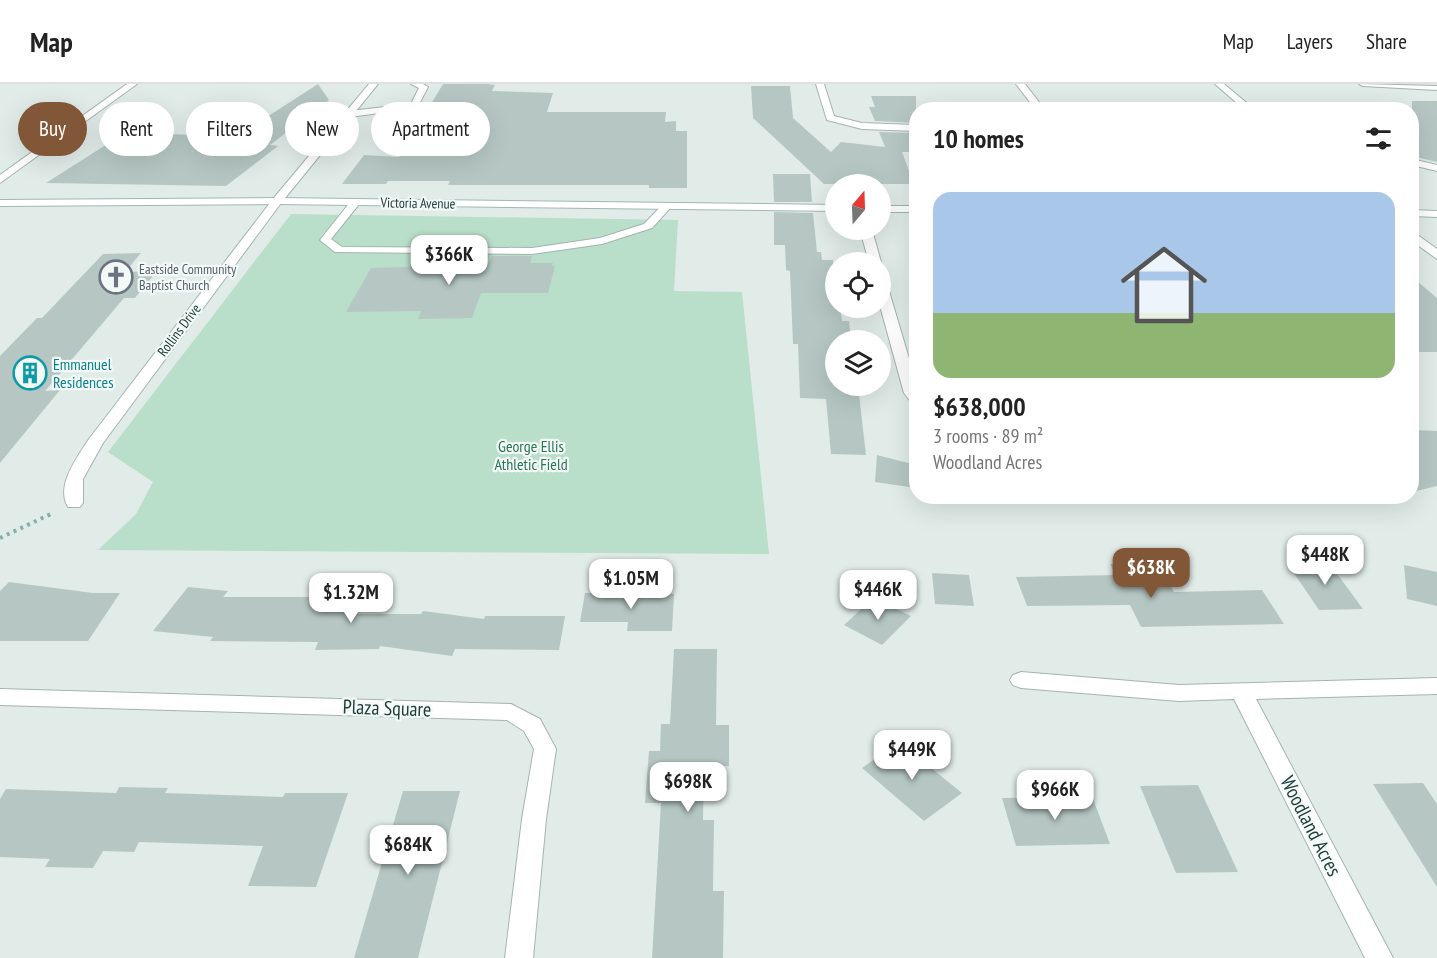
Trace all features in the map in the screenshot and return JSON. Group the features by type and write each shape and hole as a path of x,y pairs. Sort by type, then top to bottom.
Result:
{"street":[{"path":"0,180 133,84"},
{"name":"Rollins Drive","path":"359,103 374,84"},
{"path":"820,84 830,118 842,123 866,126 909,128"},
{"path":"1020,84 1035,102"},
{"path":"1219,84 1241,102"},
{"name":"Rollins Drive","path":"74,503 74,479 95,442 277,201 315,156"},
{"name":"Victoria Avenue","path":"0,203 277,201 825,208"},
{"path":"891,209 909,209"},
{"path":"1419,213 1437,213"},
{"path":"1419,241 1437,255"},
{"path":"891,318 909,382"},
{"path":"1021,680 1179,693 1437,686"},
{"name":"Woodland Acres","path":"1242,693 1379,958"},
{"name":"Plaza Square","path":"0,697 511,712 532,725 545,749 534,819 519,958"}],"lane":[{"path":"359,113 414,106 424,87 415,84"},
{"path":"1363,84 1437,88"},
{"path":"1419,164 1437,168"},
{"path":"355,203 325,240 339,250 532,251 602,241 648,226 668,206"}],"path":[{"path":"0,538 74,503"}],"green space":[{"name":"George Ellis Athletic Field","path":"291,214 678,220 674,291 742,292 769,554 98,550 136,514 153,482 108,452"}],"building":[{"path":"318,84 329,100 326,102 290,102"},
{"path":"443,84 488,84 495,85 492,91 553,93 547,112 666,112 665,122 676,121 676,131 687,131 687,188 649,188 649,185 448,185 450,181 342,184 364,155 490,156 490,102 432,102"},
{"path":"751,86 790,86 793,118 831,152 841,142 885,147 879,132 909,133 909,152 902,152 909,171 909,184 891,184 891,174 825,174 824,184 753,118"},
{"path":"871,96 916,96 916,102 909,102 909,123 875,121 869,107 875,107"},
{"path":"1437,101 1437,162 1419,158 1419,102 1412,102"},
{"path":"285,105 285,134 273,143 273,113"},
{"path":"174,134 186,135 186,156 265,156 226,186 46,183 99,149 99,156 174,156"},
{"path":"773,174 810,174 812,202 774,202"},
{"path":"774,212 813,213 817,252 821,252 822,260 825,260 825,318 842,318 842,321 849,321 850,330 825,330 825,396 859,396 866,455 831,454 826,399 800,398 798,344 793,344 790,271 786,270 785,245 774,245"},
{"name":"Emmanuel Residences","path":"141,253 125,272 157,271 135,298 124,298 45,391 60,390 0,463 0,356 37,318 42,318 103,254"},
{"path":"492,256 532,256 530,263 553,263 552,266 555,266 548,293 481,293 472,318 418,319 421,311 346,312 371,268 409,267 421,263 489,263"},
{"path":"1419,283 1437,298 1437,352 1419,352"},
{"path":"1419,430 1437,431 1437,486 1419,490"},
{"path":"877,455 909,463 909,487 875,482"},
{"path":"1148,563 1155,577 1166,577 1174,592 1262,590 1284,624 1141,627 1130,605 1027,606 1016,577 1116,575 1110,564"},
{"path":"1287,563 1329,563 1363,609 1319,610"},
{"path":"1404,565 1437,572 1437,606 1407,599"},
{"path":"932,573 969,575 974,606 935,604"},
{"path":"9,582 93,593 120,593 88,641 0,641 0,591"},
{"path":"188,587 228,591 223,597 320,597 325,587 358,587 346,614 421,614 423,611 484,619 485,616 565,616 559,650 455,649 452,656 380,646 379,649 315,650 318,642 210,641 213,637 153,631"},
{"path":"585,593 674,594 672,631 627,631 628,622 580,622"},
{"path":"873,598 911,616 882,645 844,625"},
{"path":"674,649 717,649 716,725 729,725 729,766 704,766 703,820 714,820 713,891 724,891 723,958 652,958 661,803 645,803 649,751 660,751 661,724 670,724"},
{"path":"899,742 962,793 924,821 862,768"},
{"path":"1423,783 1437,804 1437,887 1373,784"},
{"path":"1198,785 1238,872 1176,873 1140,786"},
{"path":"119,787 168,788 165,793 283,797 285,793 348,793 316,887 248,886 263,846 139,842 134,852 103,851 93,868 45,867 50,859 0,857 0,799 6,789 116,793"},
{"path":"403,791 460,791 418,958 354,958"},
{"path":"1092,796 1110,844 1016,846 1002,798"}],"place":[{"name":"Eastside Community Baptist Church","path":"116,277"},
{"name":"Emmanuel Residences","path":"30,373"}]}
